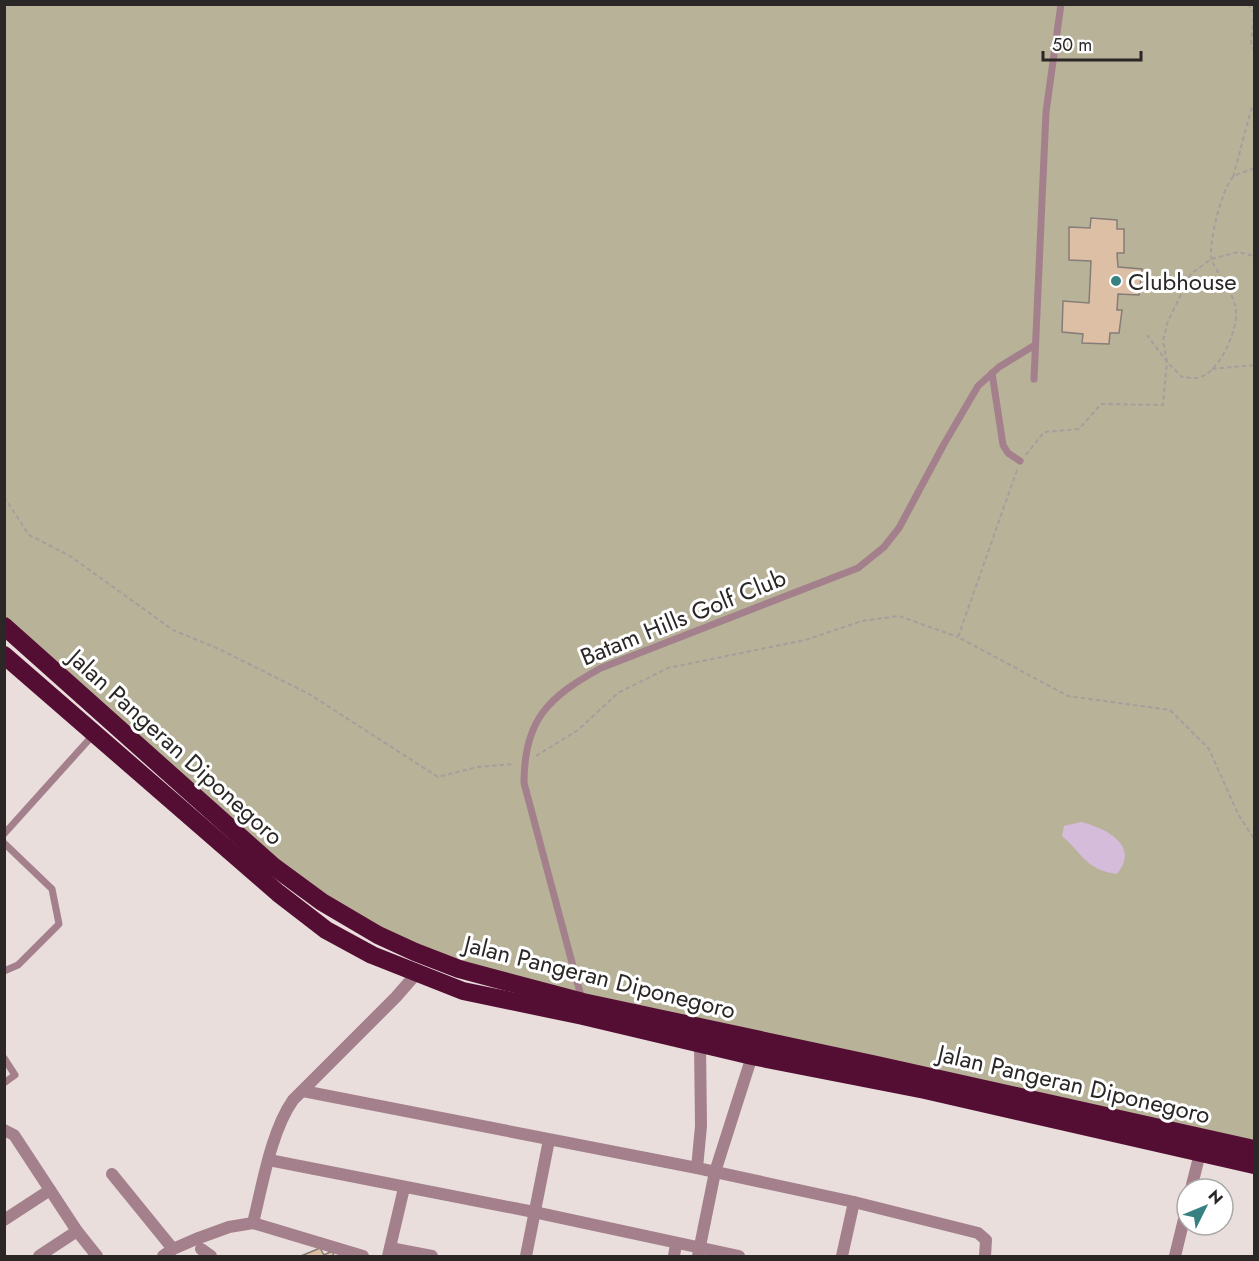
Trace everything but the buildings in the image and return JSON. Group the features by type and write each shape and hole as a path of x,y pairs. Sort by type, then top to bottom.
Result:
{"highway":[{"name":"Jalan Pangeran Diponegoro","path":"4,626 273,866 322,902 378,934 459,969 582,1002 1254,1149"},
{"name":"Jalan Pangeran Diponegoro","path":"4,655 278,893 326,930 372,955 464,991 752,1056 925,1090 1254,1165"}],"street":[{"path":"253,1223 269,1160 285,1111 417,973"},
{"path":"697,1168 701,1126 700,1043"},
{"path":"698,1252 715,1172 752,1056"},
{"path":"303,1091 697,1168 978,1233 986,1240 985,1257"},
{"path":"4,1130 14,1135 77,1231 97,1257"},
{"path":"526,1257 549,1140"},
{"path":"1194,1177 1200,1153"},
{"path":"269,1160 534,1212 675,1250 739,1257"},
{"path":"112,1174 173,1249"},
{"path":"404,1188 389,1252 432,1257"},
{"path":"4,1220 50,1190"},
{"path":"842,1257 854,1203"},
{"path":"163,1257 173,1249 229,1227 253,1223 363,1257"},
{"path":"39,1257 77,1231"},
{"path":"1175,1257 1180,1237"}],"lane":[{"path":"1034,379 1046,112 1061,4"},
{"name":"Batam Hills Golf Club","path":"582,1002 524,783 524,764 531,730 547,707 569,686 601,668 858,568 884,547 899,528 978,386 992,373 1035,345"},
{"path":"992,373 1003,445 1008,453 1020,461"},
{"path":"4,834 94,734"},
{"path":"4,843 52,889 59,924 18,965 4,971"},
{"path":"4,1058 15,1075 4,1083"}],"path":[{"path":"1248,4 1254,11 1251,43 1254,51"},
{"path":"1147,335 1167,362 1182,377 1197,378 1212,369 1226,350 1233,331 1236,311 1227,286 1211,259 1214,227 1222,197 1233,177 1254,105"},
{"path":"1233,177 1254,168"},
{"path":"958,637 1020,461 1044,432 1079,429 1101,404 1163,405 1167,362 1163,340 1168,321 1191,274 1211,259 1238,252 1254,256"},
{"path":"1212,369 1254,365"},
{"path":"4,496 29,535 70,556 173,630 219,649 309,694 438,777 477,767 524,764 578,730 618,693 668,668 806,640 861,621 899,616 958,637 1068,696 1170,710 1209,749 1238,814 1254,839"}],"shaded area":[{"path":"5,5 1254,5 1254,1153 531,996 373,939 5,633"},
{"path":"1081,822 1110,834 1123,847 1125,855 1123,864 1117,874 1092,865 1062,836 1064,826"}],"place":[{"name":"Clubhouse","path":"1116,281"}]}
